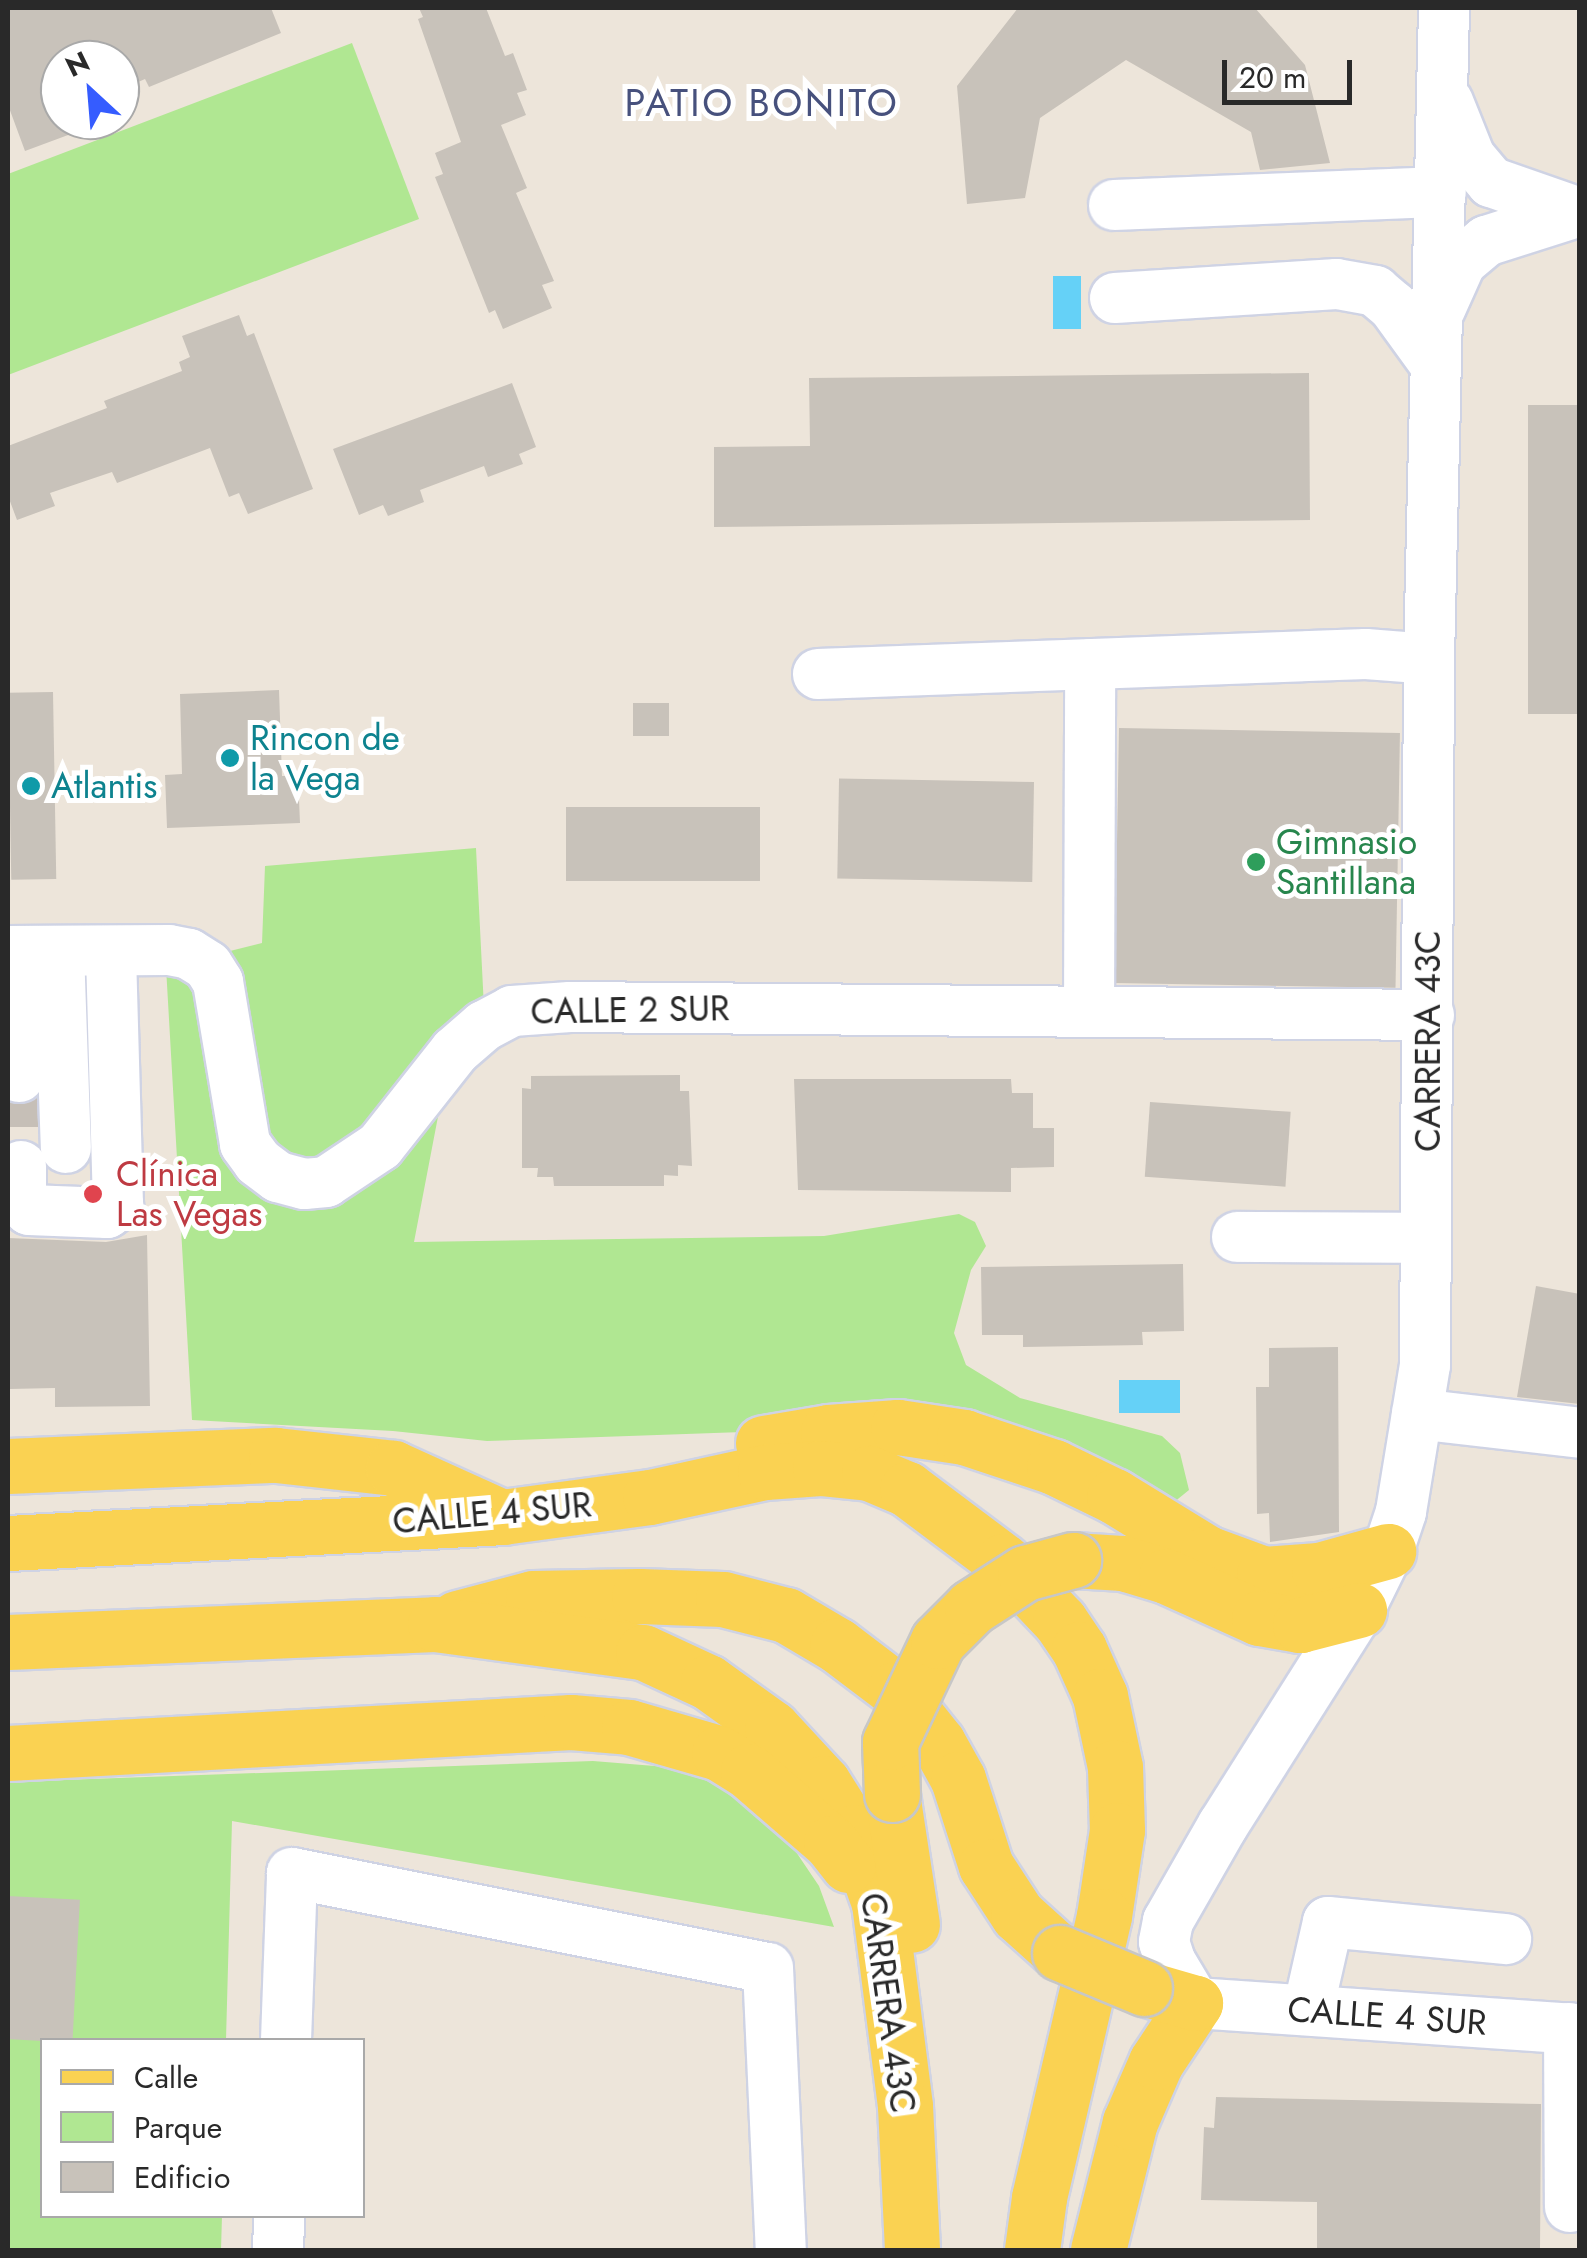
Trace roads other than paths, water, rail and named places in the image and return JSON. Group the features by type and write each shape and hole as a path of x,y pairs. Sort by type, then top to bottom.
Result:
{"main road":[{"path":"650,1497 715,1458 764,1443 828,1432 898,1428 964,1438 1054,1467 1114,1496 1207,1554 1264,1574 1319,1570 1388,1551"},
{"path":"8,1466 276,1455 392,1468 502,1517"},
{"name":"CALLE 4 SUR","path":"8,1543 502,1517 650,1497 765,1472 869,1473 907,1489 1003,1562 1060,1621 1079,1649 1100,1696 1114,1767 1117,1830 1104,1916 1039,2198 1032,2250"},
{"path":"943,2250 943,2185 926,2018 892,1794 890,1742 938,1641 972,1607 1026,1573 1073,1560 1123,1564 1166,1576 1259,1618 1300,1625 1359,1610"},
{"path":"8,1642 435,1624 533,1598 722,1599 786,1615 838,1646 895,1689 938,1742 958,1779 986,1866 1018,1916 1060,1953 1170,1995 1156,2062 1130,2122 1098,2250"},
{"name":"CARRERA 43C","path":"435,1624 643,1652 708,1682 772,1728 823,1782 854,1832 879,1902 905,2106 912,2250"},
{"path":"8,1753 571,1722 628,1728 719,1752 748,1771 831,1844 879,1902"}],"street":[{"path":"1423,8 1470,157 1490,182 1577,211"},
{"name":"CARRERA 43C","path":"1170,1995 1170,1961 1164,1942 1168,1921 1283,1724 1359,1610 1388,1551 1401,1512 1425,1365 1429,658 1444,8"},
{"path":"1114,205 1440,192"},
{"path":"1438,314 1461,262 1486,241 1577,211"},
{"path":"1115,298 1338,284 1375,292 1393,306 1435,364"},
{"path":"818,674 1366,654 1429,658"},
{"path":"1089,1012 1090,664"},
{"name":"CALLE 2 SUR","path":"28,951 169,950 190,954 208,966 218,982 238,1124 258,1162 278,1177 304,1184 326,1182 354,1167 380,1146 455,1051 484,1026 512,1012 570,1006 1429,1016"},
{"path":"20,1077 28,951"},
{"path":"28,951 66,1148"},
{"path":"21,1166 22,1196 28,1210 106,1213 118,1205 112,951"},
{"path":"1237,1237 1426,1238"},
{"path":"1417,1414 1580,1433"},
{"path":"286,2038 292,1873 768,1968 781,2250"},
{"path":"1308,2010 1328,1922 1506,1939"},
{"name":"CALLE 4 SUR","path":"1170,1995 1308,2010 1574,2029"},
{"path":"1570,2206 1574,2029"},
{"path":"278,2250 280,2218"}],"water":[{"path":"1053,276 1081,276 1081,329 1053,329"},
{"path":"1119,1380 1180,1380 1180,1413 1119,1413"}],"tunnel":[{"path":"19,1077 21,1166"}],"place":[{"name":"Rincon de la Vega","path":"230,758"},
{"name":"Atlantis","path":"31,786"},
{"name":"Gimnasio Santillana","path":"1256,862"},
{"name":"Clínica Las Vegas","path":"93,1194"}],"district":[{"name":"PATIO BONITO","path":"762,103"}]}
